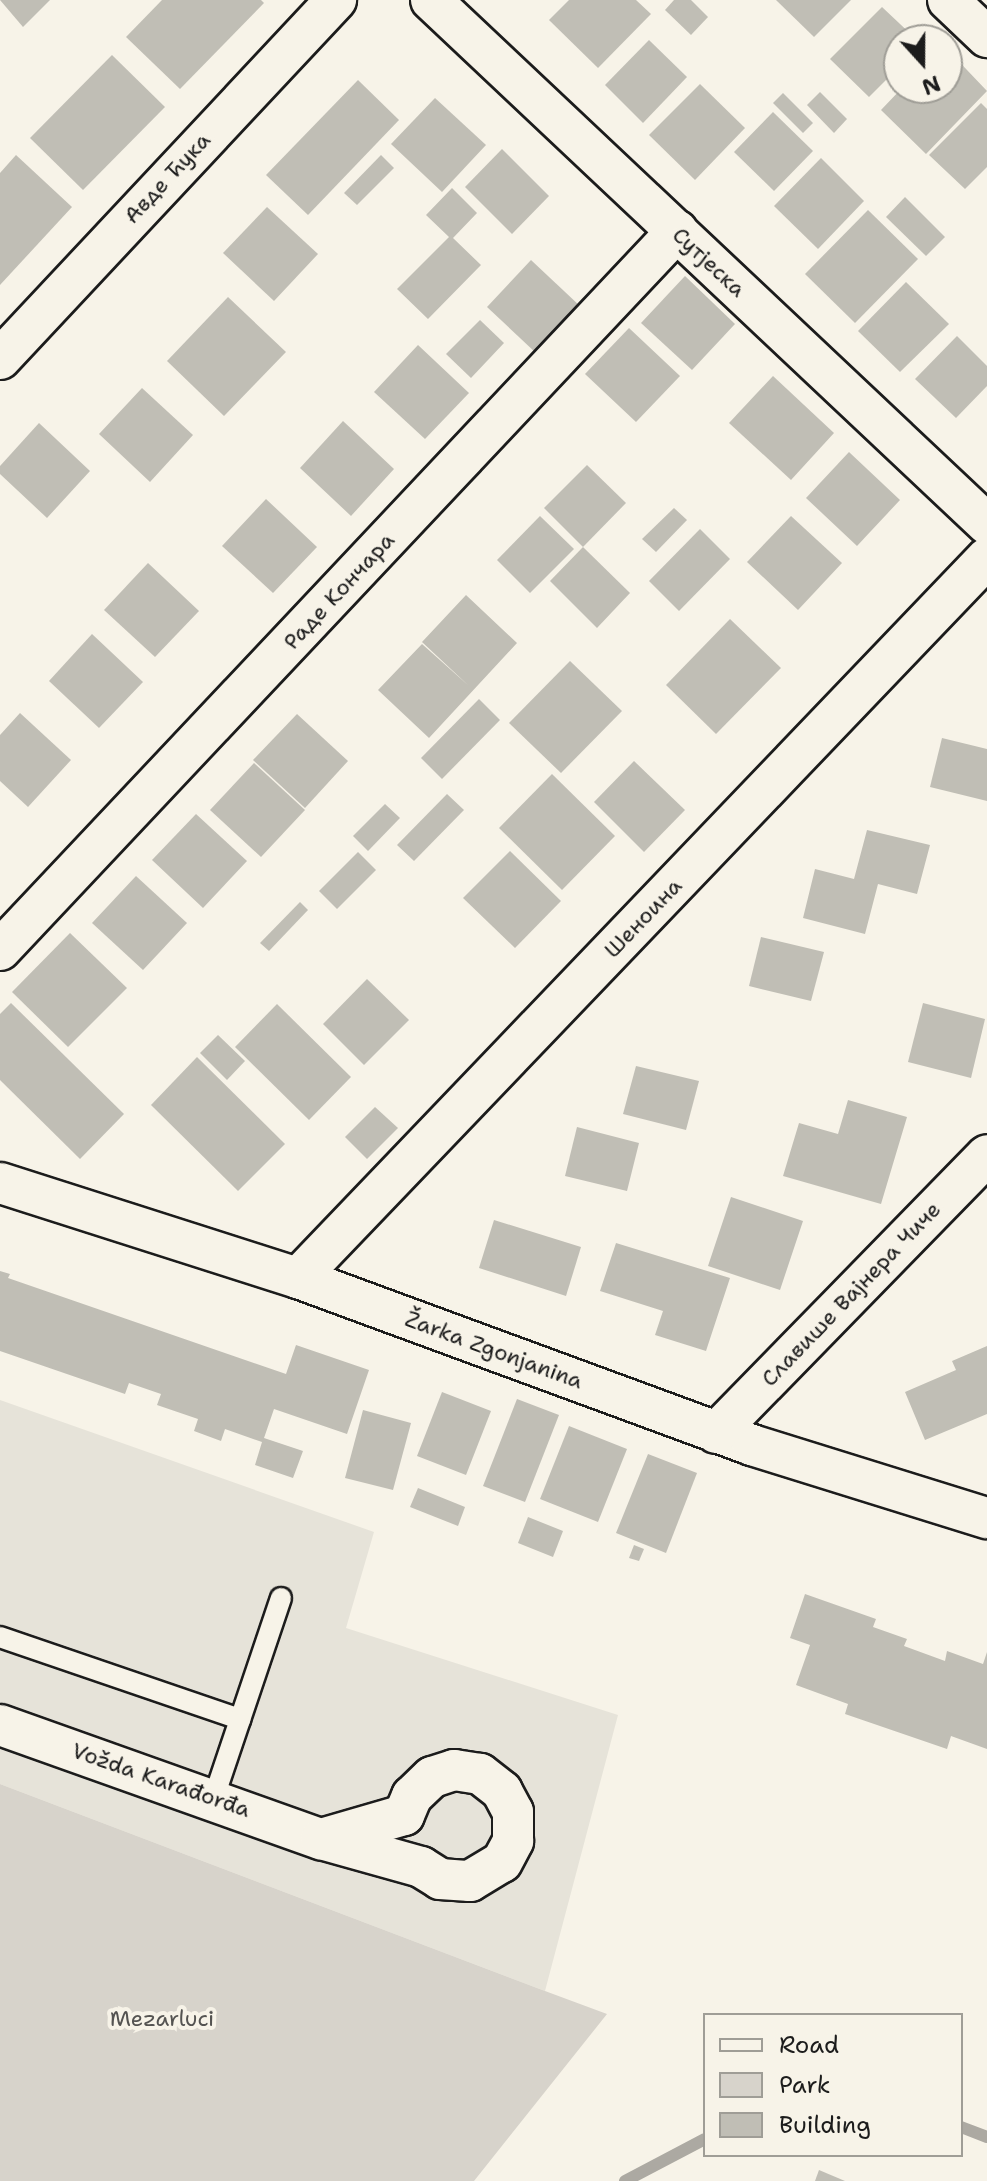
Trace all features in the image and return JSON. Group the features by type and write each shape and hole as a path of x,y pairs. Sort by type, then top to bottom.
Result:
{"street":[{"name":"Авде Ћука","path":"0,359 336,0"},
{"name":"Сутјеска","path":"431,0 987,524"},
{"path":"948,0 987,37"},
{"name":"Раде Кончара","path":"0,950 677,231"},
{"name":"Шеноина","path":"298,1278 987,558"},
{"name":"Славише Вајнера Чиче","path":"716,1433 987,1155"},
{"name":"Žarka Zgonjanina","path":"0,1183 298,1278 716,1433 987,1518"},
{"name":"Vožda Karađorđa","path":"0,1725 214,1797 321,1839"}],"lane":[{"path":"214,1797 281,1598"},
{"path":"0,1637 240,1719"}],"shaded area":[{"path":"0,1400 374,1532 346,1628 618,1715 545,1991 0,1784"}],"green space":[{"name":"Mezarluci","path":"0,1784 607,2014 474,2181 0,2181"}],"building":[{"path":"0,0 50,0 23,27"},
{"path":"162,0 261,0 264,3 180,89 126,37"},
{"path":"569,0 636,0 651,14 598,68 549,20"},
{"path":"674,0 691,0 708,17 691,35 665,10"},
{"path":"776,0 851,0 814,37"},
{"path":"882,7 900,24 883,24 883,83 869,97 830,59"},
{"path":"649,40 687,77 643,123 605,85"},
{"path":"112,55 165,107 83,190 30,138"},
{"path":"963,66 987,91 926,154 881,110 887,104 963,104"},
{"path":"358,80 399,120 308,215 266,175"},
{"path":"700,84 745,128 695,180 649,135"},
{"path":"820,92 847,119 834,133 807,105"},
{"path":"783,93 813,123 803,133 773,103"},
{"path":"435,98 486,145 442,192 391,144"},
{"path":"981,103 987,109 987,167 965,189 929,155"},
{"path":"773,112 813,151 774,191 734,152"},
{"path":"502,149 549,196 512,234 465,187"},
{"path":"16,155 72,207 0,285 0,173"},
{"path":"381,155 394,168 357,205 344,193"},
{"path":"821,158 864,201 818,249 774,206"},
{"path":"452,188 477,213 453,238 481,265 428,319 397,289 449,237 426,215"},
{"path":"905,197 945,237 926,256 886,217"},
{"path":"267,207 318,254 274,301 223,253"},
{"path":"868,210 918,259 855,323 805,274"},
{"path":"531,260 581,307 537,354 487,307"},
{"path":"685,276 735,324 692,370 641,323"},
{"path":"906,282 949,324 900,372 858,331"},
{"path":"228,297 286,352 224,416 167,361"},
{"path":"480,320 504,343 471,378 446,354"},
{"path":"629,328 680,376 636,422 585,374"},
{"path":"957,336 987,366 987,386 956,418 915,379"},
{"path":"418,345 469,393 425,439 374,392"},
{"path":"773,376 834,433 791,480 729,423"},
{"path":"142,388 193,435 150,482 99,434"},
{"path":"343,421 394,469 351,516 300,468"},
{"path":"39,423 90,471 47,518 0,474 0,466"},
{"path":"849,452 900,500 857,546 806,498"},
{"path":"587,465 626,503 583,547 544,508"},
{"path":"266,499 317,547 273,593 222,546"},
{"path":"674,508 687,520 656,552 642,539"},
{"path":"540,516 574,549 530,593 497,560"},
{"path":"791,516 842,563 798,610 747,562"},
{"path":"700,529 730,559 679,611 649,581"},
{"path":"583,547 630,593 597,628 550,581"},
{"path":"148,563 199,611 155,657 104,610"},
{"path":"466,595 517,643 429,738 378,690 422,644 469,686 422,642"},
{"path":"730,619 781,668 716,734 666,685"},
{"path":"92,634 143,682 99,728 49,681"},
{"path":"570,661 622,711 561,773 509,723"},
{"path":"479,699 500,720 442,779 421,758"},
{"path":"20,713 71,760 28,807 0,781 0,735"},
{"path":"297,714 348,761 305,808 253,760"},
{"path":"942,738 987,749 987,801 930,787"},
{"path":"634,761 685,810 644,852 594,802"},
{"path":"254,763 305,810 261,857 210,810"},
{"path":"552,774 615,836 562,890 499,828"},
{"path":"447,794 464,810 414,861 397,845"},
{"path":"385,804 400,818 368,851 353,836"},
{"path":"196,814 247,861 203,908 152,860"},
{"path":"867,830 930,845 917,894 878,884 865,934 803,918 815,869 854,879"},
{"path":"510,851 561,901 515,948 463,898"},
{"path":"358,852 376,870 337,909 319,891"},
{"path":"136,876 187,923 143,970 92,923"},
{"path":"300,902 308,910 269,951 260,943"},
{"path":"70,933 127,988 68,1047 12,992"},
{"path":"761,937 824,952 811,1001 749,986"},
{"path":"367,979 409,1020 364,1065 323,1024"},
{"path":"11,1003 124,1114 80,1159 0,1080 0,1014"},
{"path":"923,1003 985,1019 971,1078 908,1062"},
{"path":"277,1004 351,1077 309,1120 235,1047"},
{"path":"218,1035 245,1061 227,1080 200,1053"},
{"path":"197,1057 285,1144 238,1191 151,1105"},
{"path":"636,1066 699,1081 686,1130 623,1114"},
{"path":"848,1100 907,1117 881,1204 783,1176 799,1123 838,1134"},
{"path":"375,1107 398,1128 367,1159 345,1137"},
{"path":"577,1127 639,1143 627,1191 565,1176"},
{"path":"731,1197 803,1221 780,1290 708,1266"},
{"path":"494,1220 581,1247 566,1296 479,1268"},
{"path":"616,1243 730,1278 706,1351 655,1335 663,1311 600,1291"},
{"path":"0,1271 10,1274 8,1278 286,1374 296,1345 369,1370 347,1434 274,1409 264,1438 303,1451 293,1478 255,1465 262,1442 225,1429 221,1441 194,1431 198,1419 157,1405 161,1394 129,1383 125,1394 0,1351"},
{"path":"987,1346 987,1414 925,1440 905,1392 956,1370 952,1361"},
{"path":"442,1392 491,1411 466,1475 417,1456"},
{"path":"517,1399 559,1415 525,1502 483,1486"},
{"path":"363,1410 411,1423 393,1490 345,1478"},
{"path":"569,1426 627,1449 598,1522 540,1499"},
{"path":"648,1454 697,1473 666,1553 616,1533"},
{"path":"418,1488 465,1507 458,1526 410,1507"},
{"path":"528,1517 563,1531 553,1557 518,1543"},
{"path":"634,1545 644,1549 639,1561 629,1558"},
{"path":"805,1594 876,1619 873,1627 907,1639 904,1646 945,1661 947,1651 983,1664 987,1652 987,1749 951,1736 947,1749 845,1714 848,1704 796,1685 810,1645 790,1638"},
{"path":"819,2170 845,2181 815,2181"}],"waterway":[{"path":"963,2128 987,2137"},
{"path":"625,2181 703,2140"}]}
